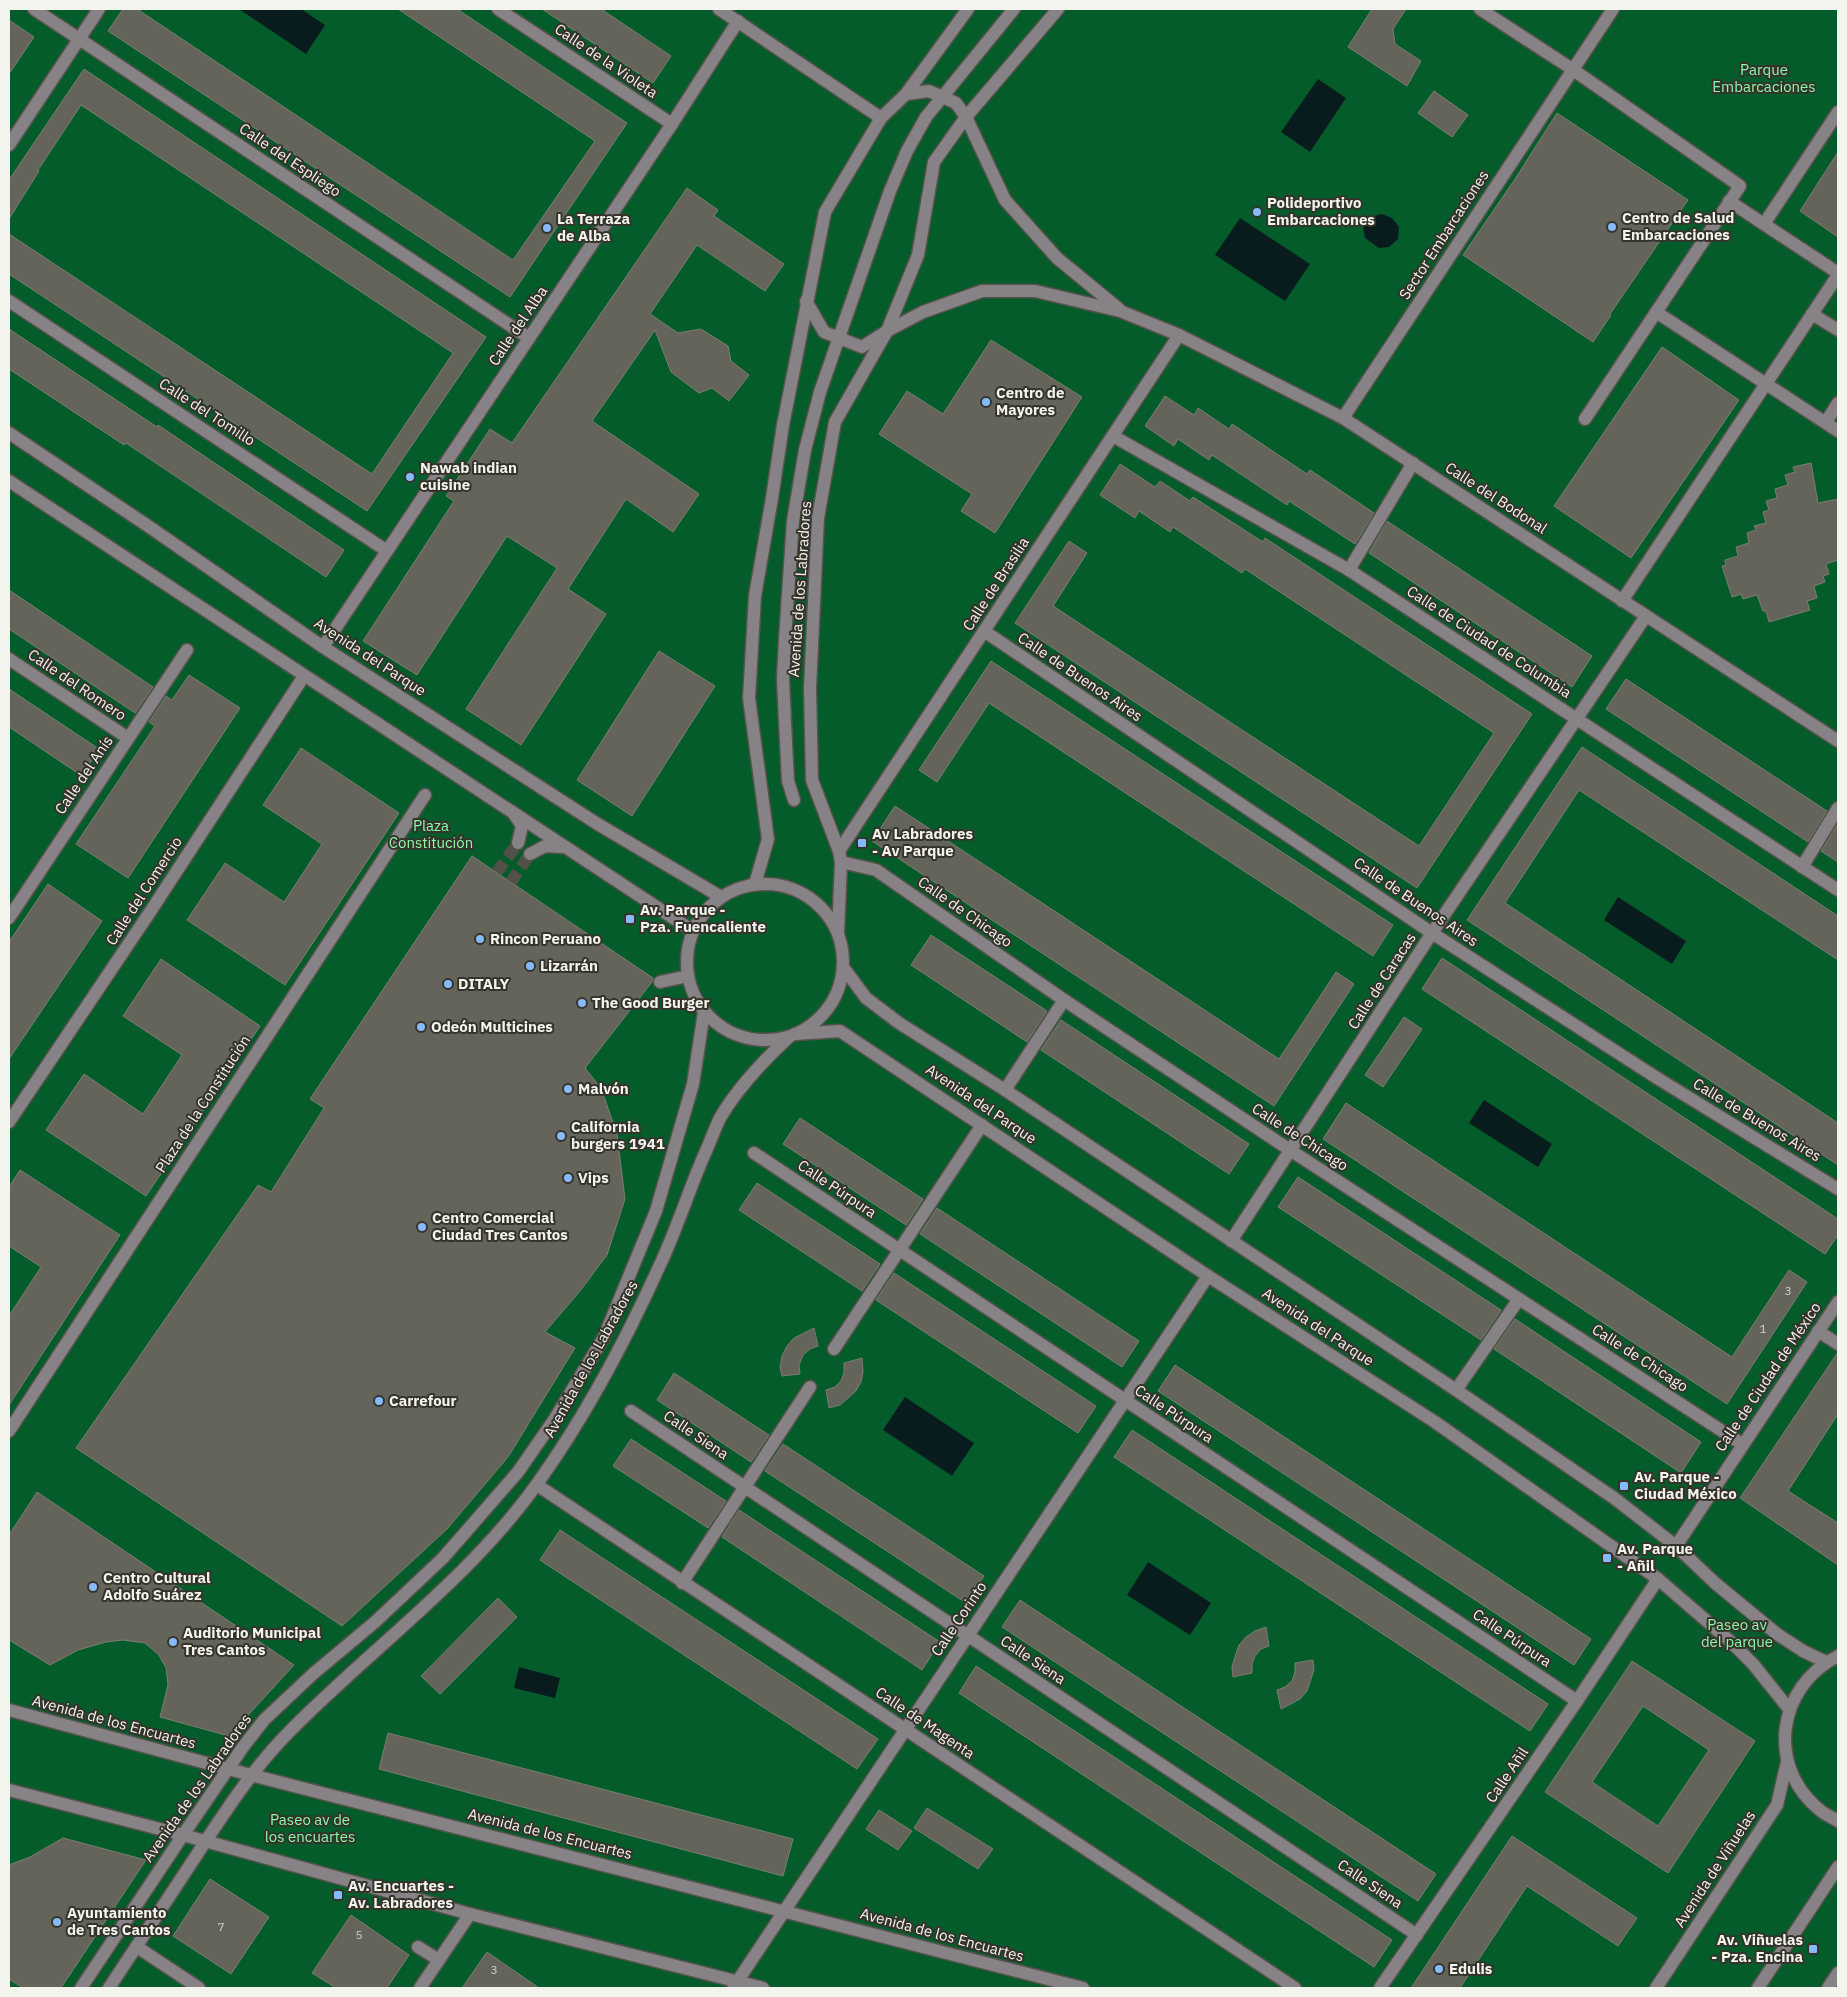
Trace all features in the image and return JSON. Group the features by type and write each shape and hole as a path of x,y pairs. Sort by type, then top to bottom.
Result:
{"street":[{"name":"Calle del Espliego","path":"34,9 529,338"},
{"path":"9,145 99,9"},
{"name":"Calle de la Violeta","path":"498,9 672,124"},
{"path":"719,9 881,118"},
{"path":"755,884 768,840 749,698 755,596 783,425 825,212 881,118 906,94 968,9"},
{"path":"794,800 788,781 783,679 793,521 805,450 820,392 890,191 907,151 926,118 1014,9"},
{"name":"Avenida de los Labradores","path":"838,932 840,857 812,780 810,688 818,518 835,422 887,331 918,255 934,162 966,118 1058,9"},
{"path":"1480,9 1572,69 1740,186 1585,419"},
{"name":"Sector Embarcaciones","path":"1343,418 1613,9"},
{"name":"Calle del Alba","path":"323,647 672,124 738,21"},
{"path":"906,94 930,91 942,97"},
{"name":"Calle del Bodonal","path":"942,97 956,103 966,118 1005,200 1057,258 1120,311"},
{"path":"1764,224 1838,112"},
{"path":"1622,601 1838,274 1730,201"},
{"name":"Calle del Bodonal","path":"838,338 862,347 923,312 982,291 1035,291 1120,311 1180,335 1343,418 1838,741"},
{"name":"Calle del Tomillo","path":"9,301 388,551"},
{"path":"806,301 824,332 838,338"},
{"path":"1656,312 1838,431"},
{"path":"1812,314 1838,330"},
{"name":"Calle de Brasilia","path":"840,857 984,631 1180,335"},
{"path":"1826,422 1838,403"},
{"name":"Avenida del Parque","path":"9,433 323,647 596,822 721,897"},
{"name":"Calle de Ciudad de Columbia","path":"1112,436 1349,570 1838,890"},
{"path":"1349,570 1413,463"},
{"path":"9,481 693,931"},
{"name":"Calle de Caracas","path":"1231,1241 1432,933 1646,616"},
{"name":"Calle de Buenos Aires","path":"984,631 1432,933 1657,1078 1838,1189"},
{"name":"Calle del Anís","path":"9,918 187,650"},
{"name":"Calle del Romero","path":"9,659 128,738"},
{"name":"Calle del Comercio","path":"9,1122 152,909 304,676"},
{"name":"Plaza de la Constitución","path":"9,1431 425,795"},
{"path":"1802,866 1838,808"},
{"path":"514,814 522,826 518,843"},
{"path":"530,854 545,846 565,847"},
{"name":"Calle de Chicago","path":"840,857 876,870 1064,1000 1290,1150 1742,1444"},
{"path":"755,884 781,885 805,894 824,910 838,932 842,949 843,967 839,988 829,1007 814,1023 792,1035 771,1040 746,1038 722,1028 704,1012 693,994 688,976 687,952 693,931 704,912 721,897 737,889 755,884"},
{"name":"Avenida del Parque","path":"843,967 866,998 899,1023 1005,1090 1456,1390 1614,1498 1676,1546 1715,1583 1777,1634 1802,1651 1826,1662"},
{"path":"660,982 688,976"},
{"path":"1005,1090 1064,1000"},
{"name":"Avenida de los Labradores","path":"81,1988 183,1834 264,1720 314,1673 375,1622 443,1558 518,1472 554,1420 604,1337 656,1211 693,1084 704,1012"},
{"name":"Avenida del Parque","path":"792,1035 840,1031 1208,1276 1435,1422 1658,1579 1731,1642 1753,1664 1789,1708"},
{"name":"Avenida de los Labradores","path":"109,1988 251,1776 289,1732 458,1575 498,1534 536,1485 579,1420 623,1341 660,1265 687,1194 720,1118 755,1070 792,1035"},
{"path":"834,1349 982,1125"},
{"name":"Calle Púrpura","path":"754,1153 1577,1701"},
{"name":"Calle Corinto","path":"735,1985 1208,1276"},
{"path":"1456,1390 1519,1299"},
{"name":"Calle de Ciudad de México","path":"1676,1546 1838,1302"},
{"path":"1818,1330 1838,1344"},
{"path":"682,1582 810,1387"},
{"name":"Calle Siena","path":"631,1411 1417,1935"},
{"name":"Calle de Magenta","path":"536,1485 1295,1988"},
{"name":"Calle Añil","path":"1380,1988 1577,1701 1658,1579"},
{"path":"1838,1656 1826,1662 1804,1683 1789,1708 1784,1735 1787,1762 1799,1787 1822,1812 1838,1821"},
{"name":"Avenida de los Encuartes","path":"9,1710 251,1776 1083,1988"},
{"name":"Avenida de Viñuelas","path":"1656,1988 1777,1805 1787,1762"},
{"path":"9,1790 183,1834 735,1985 763,1988"},
{"path":"1758,1988 1838,1867"},
{"path":"420,1988 470,1914"},
{"path":"136,1947 199,1988"},
{"path":"418,1947 439,1960"},
{"path":"1828,1988 1838,1973"}],"green space":[{"path":"9,9 1838,9 1838,1988 9,1988"}],"shaded area":[{"path":"239,9 301,9 325,25 306,54"},
{"path":"1318,79 1346,98 1310,152 1281,132"},
{"path":"1382,214 1392,218 1399,227 1398,239 1389,247 1379,248 1365,238 1363,227 1370,217"},
{"path":"1240,218 1310,264 1285,301 1215,255"},
{"path":"1618,897 1686,941 1672,964 1604,920"},
{"path":"1484,1100 1552,1144 1538,1167 1469,1123"},
{"path":"905,1397 974,1443 952,1476 883,1430"},
{"path":"1148,1562 1211,1603 1190,1635 1127,1595"},
{"path":"519,1667 560,1678 555,1698 514,1688"}],"building":[{"path":"123,9 137,9 513,260 595,141 398,9 457,9 627,123 510,297 108,31"},
{"path":"542,9 601,9 671,56 653,83"},
{"path":"1372,9 1406,9 1393,29 1395,44 1421,61 1407,86 1348,47"},
{"path":"9,20 34,37 9,74"},
{"path":"84,69 486,337 367,511 9,274 9,234 372,474 453,353 81,105 38,170 9,219 9,180"},
{"path":"1434,91 1468,115 1452,137 1418,113"},
{"name":"Centro de Salud Embarcaciones","path":"1557,113 1688,200 1593,342 1463,255"},
{"path":"1838,152 1838,237 1800,211"},
{"path":"687,188 718,210 714,216 784,264 765,291 697,245 650,314 678,333 701,329 728,346 731,361 749,375 729,401 712,388 699,393 671,372 655,330 592,421 699,494 673,532 626,499 568,589 606,614 521,745 466,709 557,568 507,536 417,675 363,641 454,501 446,496 490,429 512,443"},
{"path":"9,329 157,427 158,425 344,550 326,577 126,443 124,445 9,369"},
{"path":"991,340 1082,397 995,533 961,511 972,494 879,434 907,391 943,414"},
{"path":"1662,347 1739,400 1631,558 1554,506"},
{"path":"1165,396 1194,415 1198,408 1229,429 1232,424 1307,474 1310,470 1374,513 1355,544 1289,501 1287,505 1212,455 1209,460 1178,439 1174,446 1145,426"},
{"path":"1811,463 1818,503 1838,499 1838,560 1826,564 1829,574 1823,576 1825,582 1814,586 1817,598 1807,601 1810,610 1769,622 1766,611 1763,611 1757,595 1743,599 1741,594 1732,597 1722,566 1726,565 1725,560 1738,556 1736,547 1749,543 1747,533 1756,530 1754,526 1766,523 1763,512 1769,510 1766,501 1777,498 1775,489 1788,485 1785,475 1795,472 1793,467"},
{"path":"1120,464 1155,487 1160,481 1190,501 1193,497 1263,542 1265,538 1532,714 1417,888 1015,623 1069,541 1087,553 1053,606 1419,846 1494,733 1245,569 1242,573 1173,527 1170,532 1139,511 1135,518 1100,495"},
{"path":"1387,521 1592,656 1572,687 1369,553"},
{"path":"9,590 153,687 135,713 9,629"},
{"path":"659,651 715,686 632,816 577,780"},
{"path":"991,661 1393,925 1373,956 989,703 937,782 919,770"},
{"path":"189,675 240,708 128,878 76,844 155,726 149,722 166,696 172,700"},
{"path":"1626,679 1827,811 1808,842 1606,709"},
{"path":"9,689 99,749 82,776 9,727"},
{"path":"1582,747 1838,916 1838,960 1579,790 1505,903 1838,1123 1838,1165 1467,920"},
{"path":"301,748 399,813 285,985 187,920 225,863 284,902 322,844 263,805"},
{"path":"895,806 1279,1059 1336,972 1354,984 1274,1106 872,841"},
{"path":"1838,823 1838,862 1821,851"},
{"name":"Centro Comercial Ciudad Tres Cantos","path":"472,856 653,978 652,982 585,1068 601,1088 617,1134 625,1199 607,1255 580,1291 545,1332 575,1348 508,1457 447,1529 342,1626 76,1448 258,1185 271,1192 324,1108 310,1099"},
{"path":"48,884 102,921 9,1059 9,942"},
{"path":"931,935 1047,1011 1027,1042 911,965"},
{"path":"1442,958 1838,1219 1838,1235 1825,1254 1422,989"},
{"path":"161,959 260,1026 146,1196 46,1130 84,1074 143,1114 182,1055 123,1016"},
{"path":"1404,1017 1422,1029 1383,1087 1365,1075"},
{"path":"1061,1020 1249,1144 1229,1174 1041,1050"},
{"path":"1346,1103 1732,1357 1789,1270 1807,1282 1727,1404 1323,1139"},
{"path":"800,1118 923,1199 906,1225 783,1144"},
{"path":"20,1170 120,1235 9,1405 9,1316 41,1267 9,1246 9,1187"},
{"path":"1298,1177 1501,1310 1481,1340 1278,1207"},
{"path":"757,1183 880,1264 862,1291 739,1210"},
{"path":"937,1208 1139,1341 1122,1367 920,1234"},
{"path":"894,1273 1096,1406 1078,1433 876,1300"},
{"path":"1515,1319 1701,1442 1681,1473 1494,1349"},
{"path":"814,1328 818,1346 810,1349 803,1355 799,1365 800,1374 782,1376 780,1367 782,1356 787,1346 794,1338"},
{"path":"1838,1352 1838,1414 1788,1491 1838,1523 1838,1565 1740,1498"},
{"path":"862,1358 863,1372 861,1382 856,1391 840,1405 829,1408 826,1390 835,1387 841,1381 844,1373 844,1363"},
{"path":"1175,1365 1591,1639 1574,1665 1158,1391"},
{"path":"674,1373 769,1435 751,1462 657,1400"},
{"path":"1132,1430 1548,1704 1530,1731 1114,1457"},
{"path":"631,1439 726,1501 708,1528 613,1466"},
{"path":"783,1444 984,1576 966,1603 765,1471"},
{"name":"Centro Cultural Adolfo Suárez","path":"37,1492 294,1665 229,1736 160,1717 168,1685 166,1668 159,1655 145,1643 123,1640 106,1642 78,1650 50,1665 9,1640 9,1535"},
{"path":"739,1510 940,1642 922,1670 722,1537"},
{"path":"560,1530 878,1739 857,1769 540,1560"},
{"path":"498,1598 517,1617 440,1694 421,1676"},
{"path":"1020,1600 1436,1874 1418,1901 1002,1627"},
{"path":"1266,1627 1269,1646 1261,1649 1255,1656 1252,1664 1252,1673 1233,1677 1232,1666 1239,1645 1255,1631"},
{"path":"1313,1660 1314,1670 1307,1691 1300,1699 1281,1709 1277,1690 1285,1687 1292,1681 1295,1663"},
{"path":"1632,1661 1755,1741 1668,1873 1545,1792","holes":["1643,1706 1709,1750 1658,1826 1592,1782"]},
{"path":"976,1666 1392,1940 1374,1967 959,1693"},
{"path":"388,1733 793,1839 783,1876 379,1769"},
{"path":"927,1808 993,1849 978,1869 914,1828"},
{"path":"879,1810 912,1831 898,1850 866,1829"},
{"path":"1512,1836 1637,1918 1618,1946 1527,1886 1460,1988 1411,1988"},
{"name":"Ayuntamiento de Tres Cantos","path":"63,1838 146,1860 61,1988 23,1988 9,1979 9,1865 30,1857"},
{"path":"210,1879 269,1917 231,1974 173,1936"},
{"path":"351,1915 409,1955 387,1988 336,1988 312,1973"},
{"path":"487,1952 539,1988 462,1988"}],"tunnel":[{"path":"497,872 518,843"},
{"path":"511,882 530,854"}],"place":[{"name":"Polideportivo Embarcaciones","path":"1257,212"},
{"name":"Centro de Salud Embarcaciones","path":"1612,227"},
{"name":"La Terraza de Alba","path":"547,228"},
{"name":"Centro de Mayores","path":"986,402"},
{"name":"Nawab indian cuisine","path":"410,477"},
{"name":"Av Labradores - Av Parque","path":"862,843"},
{"name":"Av. Parque - Pza. Fuencaliente","path":"630,919"},
{"name":"Rincon Peruano","path":"480,939"},
{"name":"Lizarrán","path":"530,966"},
{"name":"DITALY","path":"448,984"},
{"name":"The Good Burger","path":"582,1003"},
{"name":"Odeón Multicines","path":"421,1027"},
{"name":"Malvón","path":"568,1089"},
{"name":"California burgers 1941","path":"561,1136"},
{"name":"Vips","path":"568,1178"},
{"name":"Centro Comercial Ciudad Tres Cantos","path":"422,1227"},
{"name":"Carrefour","path":"379,1401"},
{"name":"Av. Parque - Ciudad México","path":"1624,1486"},
{"name":"Av. Parque - Añil","path":"1607,1558"},
{"name":"Centro Cultural Adolfo Suárez","path":"93,1587"},
{"name":"Auditorio Municipal Tres Cantos","path":"173,1642"},
{"name":"Av. Encuartes - Av. Labradores","path":"338,1895"},
{"name":"Ayuntamiento de Tres Cantos","path":"57,1922"},
{"name":"Av. Viñuelas - Pza. Encina","path":"1813,1949"},
{"name":"Edulis","path":"1439,1969"}],"park label":[{"name":"Parque Embarcaciones","path":"1764,78"},
{"name":"Plaza Constitución","path":"431,834"},
{"name":"Paseo av del parque","path":"1737,1634"},
{"name":"Paseo av de los encuartes","path":"310,1828"}]}
